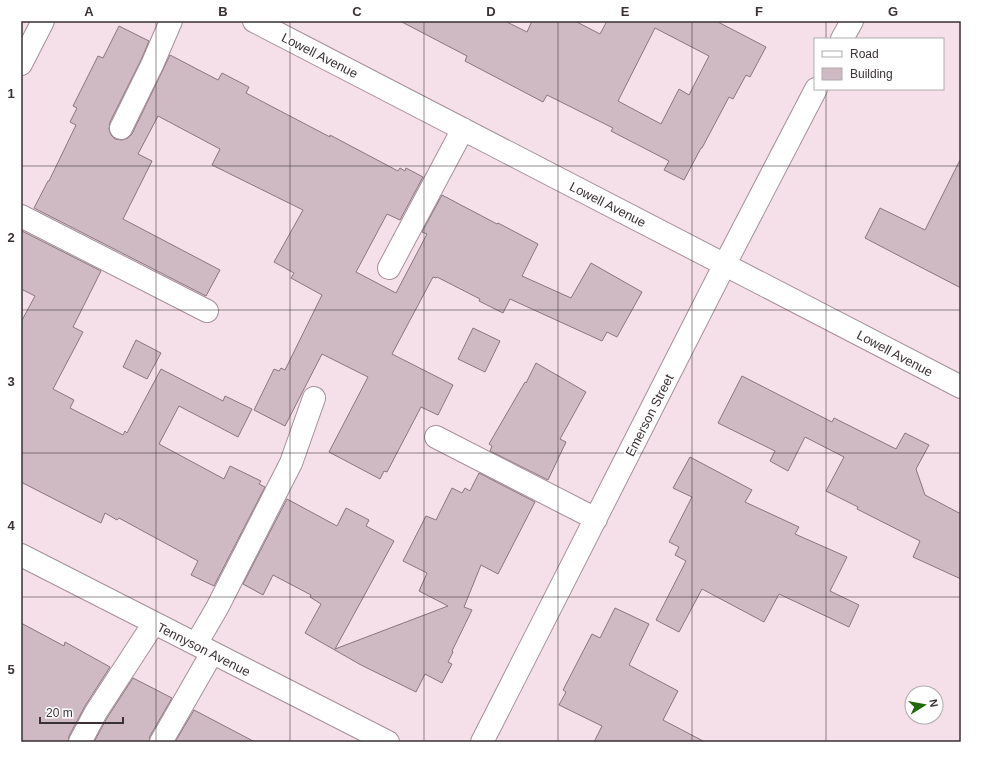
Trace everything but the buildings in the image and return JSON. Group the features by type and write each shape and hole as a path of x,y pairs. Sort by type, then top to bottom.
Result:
{"street":[{"path":"21,64 43,21"},
{"path":"121,128 152,65 171,21"},
{"name":"Lowell Avenue","path":"254,21 961,387"},
{"path":"843,38 852,21"},
{"name":"Emerson Street","path":"482,742 725,264 815,90"},
{"path":"389,268 463,129"},
{"path":"21,216 207,311"},
{"path":"161,742 204,649 220,601 291,463 314,398"},
{"path":"436,437 596,519"},
{"name":"Tennyson Avenue","path":"21,555 388,742"},
{"path":"80,742 96,712 154,623"}]}
